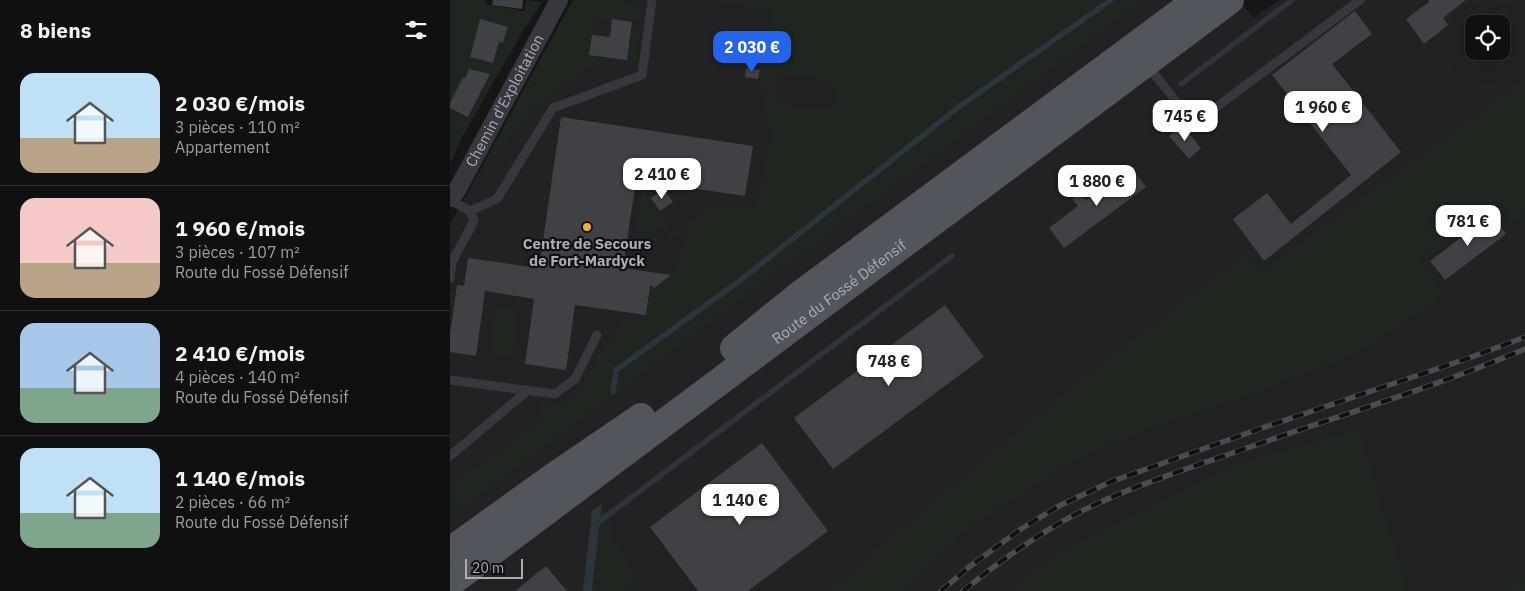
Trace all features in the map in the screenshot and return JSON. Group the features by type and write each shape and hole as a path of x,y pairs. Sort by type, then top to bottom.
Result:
{"main road":[{"name":"Route du Fossé Défensif","path":"450,583 1139,55 1197,0"},
{"name":"Route du Fossé Défensif","path":"450,551 698,376 798,296 1139,55 1230,0"}],"street":[{"name":"Chemin d'Exploitation","path":"452,197 559,0"}],"lane":[{"path":"470,211 497,199 553,108 642,75 652,0"},
{"path":"1139,55 1184,112 1193,116 1204,117 1360,0"},
{"path":"450,278 452,262 474,221 470,211 452,197"},
{"path":"450,380 555,394 575,379 597,334"},
{"path":"450,456 527,391"}],"shaded area":[{"path":"450,0 485,0 485,4 524,11 526,0 543,2 523,31 462,137 450,165 450,108 469,116 489,75 469,69 450,103","holes":["480,20 508,27 503,43 499,42 493,63 470,57"]},
{"path":"573,0 1239,0 1254,18 1279,0 1525,0 1525,575 1497,591 450,591 450,225"},
{"path":"573,0 623,0 642,12 641,21 613,19 612,22 596,20 589,55 627,60 631,32 640,32 636,61 632,67 595,63 536,107 503,147 484,163"},
{"path":"698,0 1144,0 450,518 450,485 541,418 539,401 562,403 582,384 623,317 638,321 646,315 650,286 654,288 672,275 689,230 671,241 659,227 643,239 635,229 642,187 672,232 713,205 749,209 755,206 771,136 758,79 771,11","holes":["786,75 810,77 833,85 836,98 826,109 784,104 775,95 776,81"]},
{"path":"1525,77 1525,212 1516,225 1499,204 1421,260 1444,292 1436,303 1351,357 1264,390 1147,430 1073,462 964,532 902,591 828,591 876,547 1094,367 1248,251 1263,269"},
{"path":"496,306 519,309 513,358 489,355"},
{"path":"1359,429 1408,591 1009,591 1051,554 1232,464"},
{"path":"602,504 616,527 612,536 641,582 628,591 592,591"},
{"path":"602,504 592,591 583,591 592,511"},
{"path":"1525,575 1525,591 1497,591"}],"building":[{"path":"493,0 523,0 522,9 492,5"},
{"path":"1428,0 1466,0 1443,18 1448,25 1424,44 1406,19 1429,2"},
{"path":"1355,11 1372,34 1332,64 1401,152 1264,261 1233,219 1267,193 1291,224 1351,175 1272,75"},
{"path":"480,19 508,27 503,43 499,42 493,63 470,57"},
{"path":"612,19 632,22 627,60 589,55 592,35 610,37"},
{"path":"746,68 760,70 758,79 745,77"},
{"path":"469,69 490,74 468,117 450,108 450,103"},
{"name":"Centre de Secours de Fort-Mardyck","path":"561,117 753,146 745,196 636,180 623,268 671,275 653,289 653,286 650,286 646,315 575,305 566,370 525,364 534,299 485,291 476,356 450,352 450,335 457,285 464,286 468,258 539,268"},
{"path":"1182,125 1201,148 1189,159 1169,136"},
{"path":"1131,167 1146,187 1064,248 1049,228 1078,206 1072,199 1080,193 1086,200"},
{"path":"664,189 673,202 660,211 651,198"},
{"path":"1492,214 1506,234 1445,280 1430,261"},
{"path":"945,305 984,357 833,469 794,418"},
{"path":"762,443 828,531 748,591 698,591 650,527"},
{"path":"546,566 567,591 515,591"}],"waterway":[{"path":"613,392 616,370 738,282 960,106 1111,0"},
{"path":"1181,84 1292,0"},
{"path":"596,524 952,256"}],"railway":[{"path":"941,591 969,567 1021,529 1059,506 1110,482 1525,337"},
{"path":"963,591 1030,542 1092,506 1176,472 1419,389 1525,349"}],"place":[{"name":"Centre de Secours de Fort-Mardyck","path":"587,227"}]}
